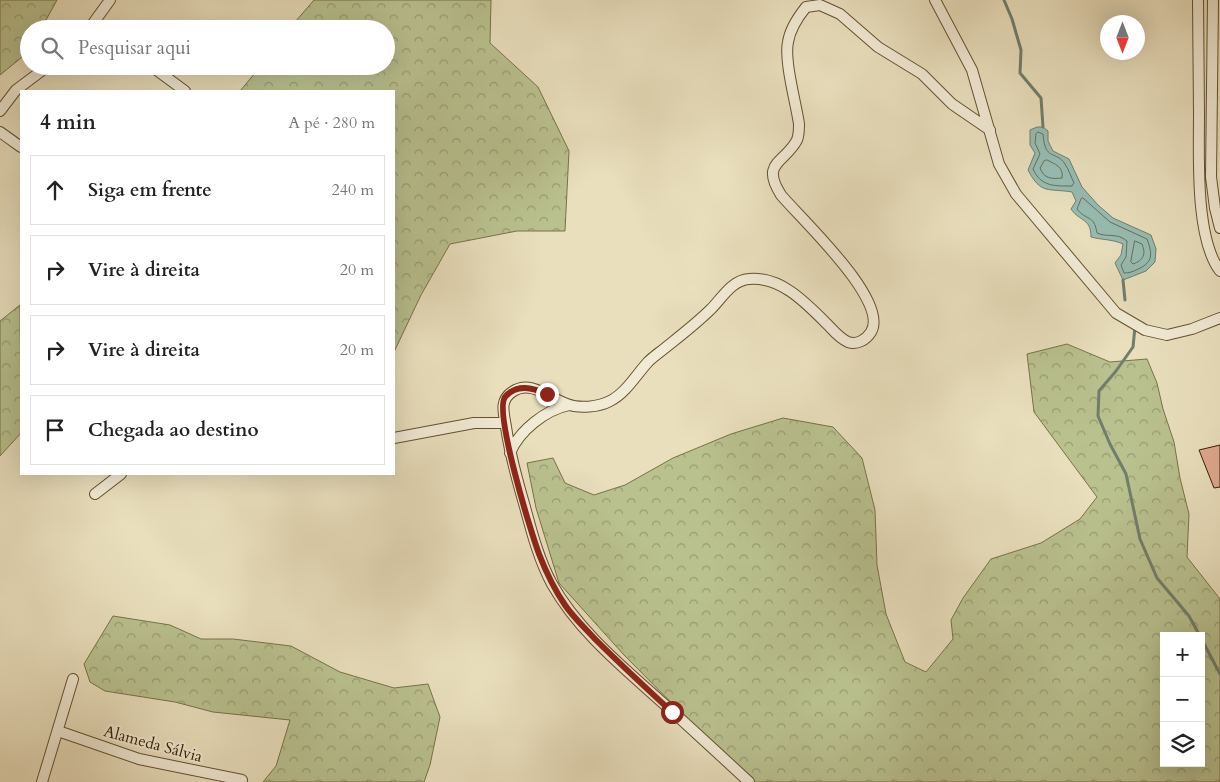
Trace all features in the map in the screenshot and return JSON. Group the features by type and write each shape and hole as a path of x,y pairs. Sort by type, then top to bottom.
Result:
{"street":[{"path":"98,20 110,0"},
{"path":"935,0 972,70 1000,164 1016,194 1116,313 1145,330 1167,335 1192,329 1220,318"},
{"path":"1198,0 1200,197 1210,251 1220,271"},
{"path":"1214,0 1211,177 1220,228"},
{"path":"510,453 514,443 534,424 553,410 569,405 590,406 610,401 625,389 650,360 710,310 736,283 746,279 768,282 795,294 839,336 849,342 858,343 866,339 872,330 873,315 868,300 858,284 841,260 781,195 776,187 774,167 797,140 799,124 789,67 788,41 798,16 806,7 820,5 840,14 878,47 922,74 952,104 990,130"},
{"path":"0,111 16,90 36,75"},
{"path":"163,75 184,90"},
{"path":"0,132 20,146"},
{"path":"569,405 528,387 520,387 505,398 502,406 510,453 539,553 551,582 566,606 612,656 749,782"},
{"path":"395,438 474,423 505,423"},
{"path":"95,494 120,475"},
{"path":"42,782 73,679"},
{"name":"Alameda Sálvia","path":"58,731 139,759 242,780"}],"green space":[{"path":"0,0 57,0 46,20 20,20 20,59 0,75"},
{"path":"314,0 491,0 490,43 538,87 569,151 565,231 517,231 450,244 421,295 395,350 395,90 241,90 253,75 395,75 395,20 297,20"},
{"path":"20,305 20,434 0,456 0,321"},
{"path":"1067,344 1110,362 1147,359 1157,383 1174,442 1189,514 1187,557 1220,599 1220,782 755,782 733,765 624,655 559,583 536,508 527,463 553,458 565,483 594,495 625,485 673,458 731,434 783,418 833,427 862,458 875,510 877,565 886,614 905,662 926,672 953,639 951,620 963,598 991,559 1041,543 1080,519 1097,497 1034,412 1027,354"},
{"path":"113,616 170,625 201,639 233,639 291,646 340,672 394,688 428,684 440,717 430,765 424,782 263,782 276,766 290,720 213,712 175,702 105,691 90,682 84,664"}],"water":[{"path":"1043,127 1048,131 1048,141 1053,151 1069,159 1082,187 1098,205 1113,218 1151,235 1156,249 1155,262 1146,271 1123,280 1115,263 1121,255 1123,244 1091,237 1091,231 1087,223 1071,209 1076,201 1072,192 1046,189 1041,187 1033,178 1028,170 1035,153 1030,145 1030,130"}],"building":[{"path":"1220,445 1220,487 1214,488 1199,450"}],"waterway":[{"path":"1004,0 1021,50 1020,73 1041,98 1043,127"},
{"path":"1123,280 1125,300"},
{"path":"1135,327 1133,347 1099,391 1098,416 1126,474 1140,539 1157,578 1189,616 1198,632"},
{"path":"1205,646 1220,674"}],"route":[{"path":"547,394 528,387 520,387 505,398 502,406 510,453 539,553 551,582 566,606 612,656 672,712"}]}
